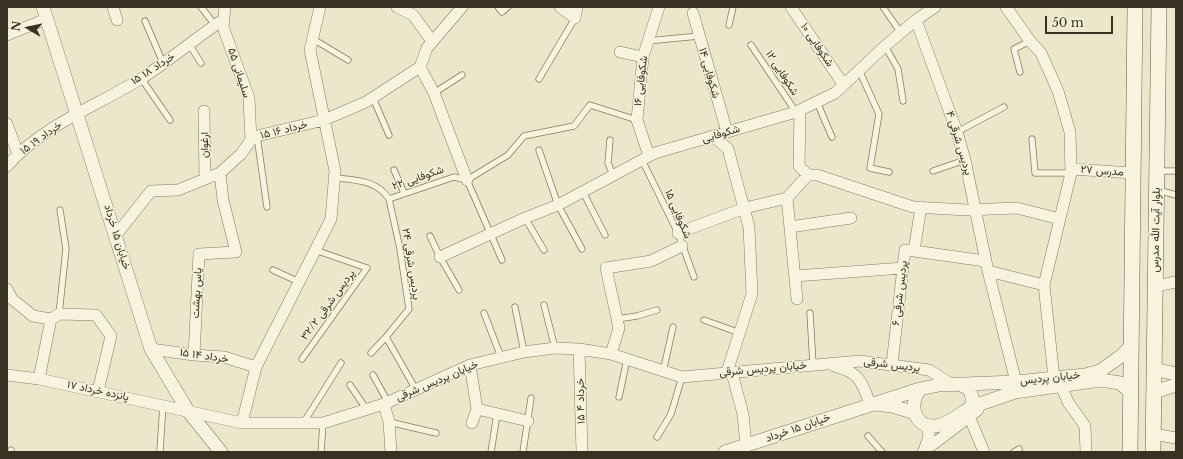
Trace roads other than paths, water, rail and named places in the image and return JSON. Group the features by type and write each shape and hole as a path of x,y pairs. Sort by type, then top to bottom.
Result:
{"main road":[{"path":"1130,452 1135,7"},
{"name":"بلوار آیت الله مدرس","path":"1153,452 1159,7"},
{"path":"1132,252 1156,252"}],"street":[{"path":"113,7 117,20"},
{"name":"سلیمانی ۵۵","path":"225,7 219,22 223,27 249,98 254,138"},
{"path":"242,423 256,367 331,219 335,178 310,50 320,7"},
{"path":"397,7 413,15 432,41"},
{"path":"462,7 427,48 420,67 434,93 466,180"},
{"path":"560,7 576,12"},
{"name":"شکوفایی ۱۶","path":"646,158 637,120 643,57 659,7"},
{"name":"شکوفایی ۱۰","path":"791,7 843,84"},
{"path":"1006,7 1030,41 1041,53 1058,91 1070,132 1071,171 1044,285 1058,382 1068,402 1085,426 1086,452"},
{"name":"شکوفایی","path":"440,257 525,218 558,205 646,158 713,136 798,111 835,93 885,46 928,9"},
{"path":"7,35 45,13"},
{"name":"خیابان ۱۵ خرداد","path":"45,13 151,349 188,411 221,452"},
{"name":"شکوفایی ۱۴","path":"693,13 727,132"},
{"name":"پردیس شرقی ۴","path":"916,20 957,132 965,160 986,266 1016,382"},
{"name":"۱۵ خرداد ۱۸","path":"77,112 141,78 219,22"},
{"path":"620,52 643,57"},
{"name":"۱۵ خرداد ۱۶","path":"116,235 151,191 178,190 220,173 241,154 254,138 324,120 373,98 420,67"},
{"name":"ارغوان","path":"204,111 205,179"},
{"path":"798,111 799,166 808,175 817,175 913,207 976,210 1016,208 1060,219"},
{"name":"۱۵ خرداد ۱۹","path":"7,166 18,154 77,112"},
{"path":"7,124 18,154"},
{"path":"713,136 728,149 749,227 752,294 729,372 743,414 746,445"},
{"name":"مدرس ۲۷","path":"1071,171 1133,173"},
{"name":"یاس بهشت","path":"194,355 199,254 236,252 223,200 220,173"},
{"path":"678,233 745,208 786,198 808,175"},
{"path":"786,198 797,299"},
{"name":"پردیس شرقی ۶","path":"892,364 905,250 914,251 921,207"},
{"path":"790,227 851,218"},
{"path":"611,354 619,328 606,268 651,261 682,246"},
{"path":"914,251 986,266 1044,285"},
{"path":"795,276 903,268"},
{"path":"1155,286 1176,282"},
{"path":"7,289 12,299 33,316 55,317 96,315 111,336 98,391"},
{"path":"40,379 55,317"},
{"name":"خیابان پردیس","path":"970,411 991,400 1015,392 1100,371 1121,356 1131,346"},
{"name":"خیابان پردیس شرقی","path":"188,411 242,423 322,423 386,403 415,388 470,365 524,352 555,348 579,349 611,354 682,377 813,364 829,364"},
{"name":"۱۵ خرداد ۱۴","path":"151,349 194,355 224,357 256,367"},
{"name":"۱۵ خرداد ۴","path":"579,349 582,452"},
{"name":"پردیس شرقی","path":"829,364 860,361 892,364 929,370 956,384"},
{"path":"829,364 853,373 861,381 870,404 892,406 915,413"},
{"path":"470,365 477,409 472,422"},
{"path":"1154,369 1176,374"},
{"name":"پانزده خرداد ۱۷","path":"7,375 40,379 188,411"},
{"name":"خیابان پردیس","path":"956,384 1101,380 1120,383 1131,393"},
{"path":"924,452 970,411 973,401 970,390 956,384 920,388 915,396 913,404 915,413 920,420 927,425 936,426 944,424 970,411"},
{"path":"1154,392 1176,385"},
{"name":"خیابان ۱۵ خرداد","path":"725,452 920,388"},
{"path":"386,403 391,452"},
{"path":"477,409 528,422"},
{"path":"970,411 984,452"},
{"path":"924,452 929,436 927,425"},
{"path":"1153,434 1176,438"}],"lane":[{"path":"201,7 219,22"},
{"path":"498,7 502,12 508,7"},
{"path":"729,25 733,7"},
{"path":"883,7 901,33"},
{"path":"539,79 576,12"},
{"path":"145,22 163,63"},
{"path":"647,41 699,36"},
{"path":"312,39 348,60"},
{"path":"1020,72 1014,49 1030,41"},
{"path":"189,44 200,63"},
{"name":"شکوفایی ۱۲","path":"751,45 798,111"},
{"path":"885,46 898,69 903,101"},
{"path":"859,70 879,114 870,168 889,172"},
{"path":"434,93 462,75"},
{"path":"141,78 170,120"},
{"path":"373,98 389,135"},
{"path":"817,102 832,137"},
{"path":"502,260 466,180 508,155 524,136 574,126 590,105 637,120"},
{"path":"957,132 1004,107"},
{"path":"254,138 267,207"},
{"path":"1032,139 1035,173 1071,171"},
{"path":"610,140 608,163 613,175"},
{"path":"538,150 558,205 582,249"},
{"name":"شکوفایی ۱۵","path":"646,158 678,233 694,277"},
{"path":"933,172 965,160"},
{"path":"394,170 404,193"},
{"path":"1157,171 1176,171"},
{"name":"شکوفایی ۲۲","path":"389,199 454,177 466,180"},
{"path":"335,178 365,181 386,194 389,199"},
{"path":"1157,190 1176,195"},
{"path":"583,192 605,235"},
{"name":"پردیس شرقی ۲۴","path":"371,353 409,309 400,249 389,199"},
{"path":"55,317 66,249 60,210"},
{"path":"525,218 544,250"},
{"path":"430,236 459,290"},
{"name":"پردیس شرقی ۳۲/۲","path":"302,359 367,268 316,250"},
{"path":"273,270 298,282"},
{"path":"544,306 555,348"},
{"path":"515,307 524,352"},
{"path":"617,319 657,310"},
{"path":"484,313 501,358"},
{"path":"810,313 813,364"},
{"path":"704,320 740,333"},
{"path":"663,372 673,327"},
{"path":"386,337 415,388"},
{"path":"619,398 627,358"},
{"path":"304,422 340,363"},
{"path":"373,375 386,403"},
{"path":"657,437 671,414 682,377"},
{"path":"350,385 367,410"},
{"path":"524,452 531,398"},
{"path":"160,450 163,405"},
{"path":"491,452 497,414"},
{"path":"389,422 436,433"},
{"path":"321,452 322,423"},
{"path":"868,436 882,452"}]}
